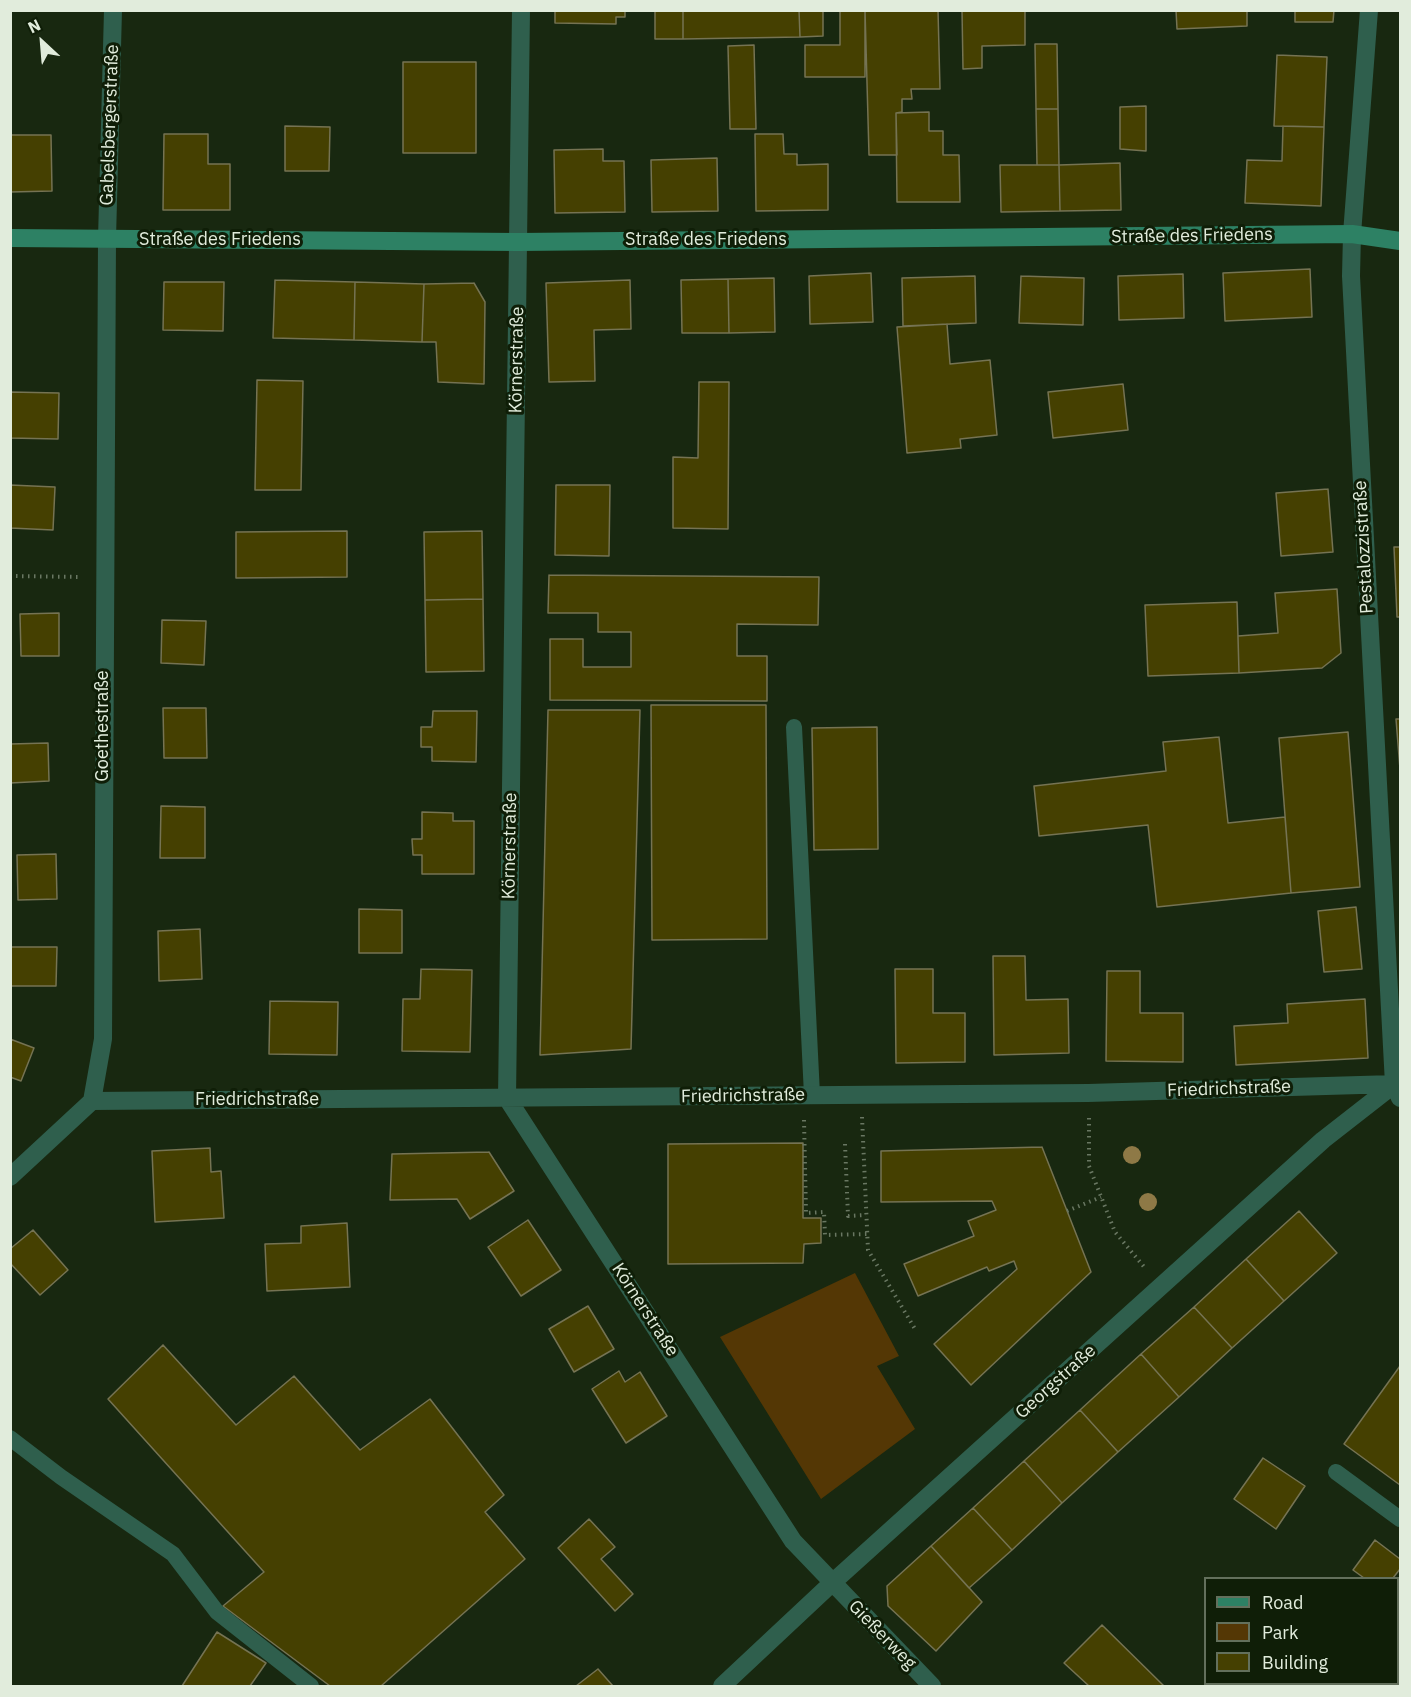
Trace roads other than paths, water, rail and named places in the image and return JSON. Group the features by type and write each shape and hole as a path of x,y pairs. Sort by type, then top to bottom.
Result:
{"main road":[{"name":"Straße des Friedens","path":"10,238 518,242 1352,234 1401,241"}],"street":[{"name":"Gabelsbergerstraße","path":"107,240 114,10"},
{"name":"Körnerstraße","path":"521,10 507,1098 793,1541 832,1583"},
{"name":"Pestalozzistraße","path":"1369,10 1352,234 1357,427 1398,1087"},
{"name":"Goethestraße","path":"92,1101 103,1039 107,240"},
{"name":"Friedrichstraße","path":"92,1101 1088,1093 1398,1087"},
{"name":"Georgstraße","path":"722,1686 832,1583 1323,1140 1398,1087"},
{"path":"10,1177 92,1101"},
{"name":"Gießerweg","path":"832,1583 932,1686"}],"lane":[{"path":"794,727 808,1096"},
{"path":"10,1438 61,1477 173,1554 217,1612 311,1686"},
{"path":"1336,1472 1401,1519"}]}
